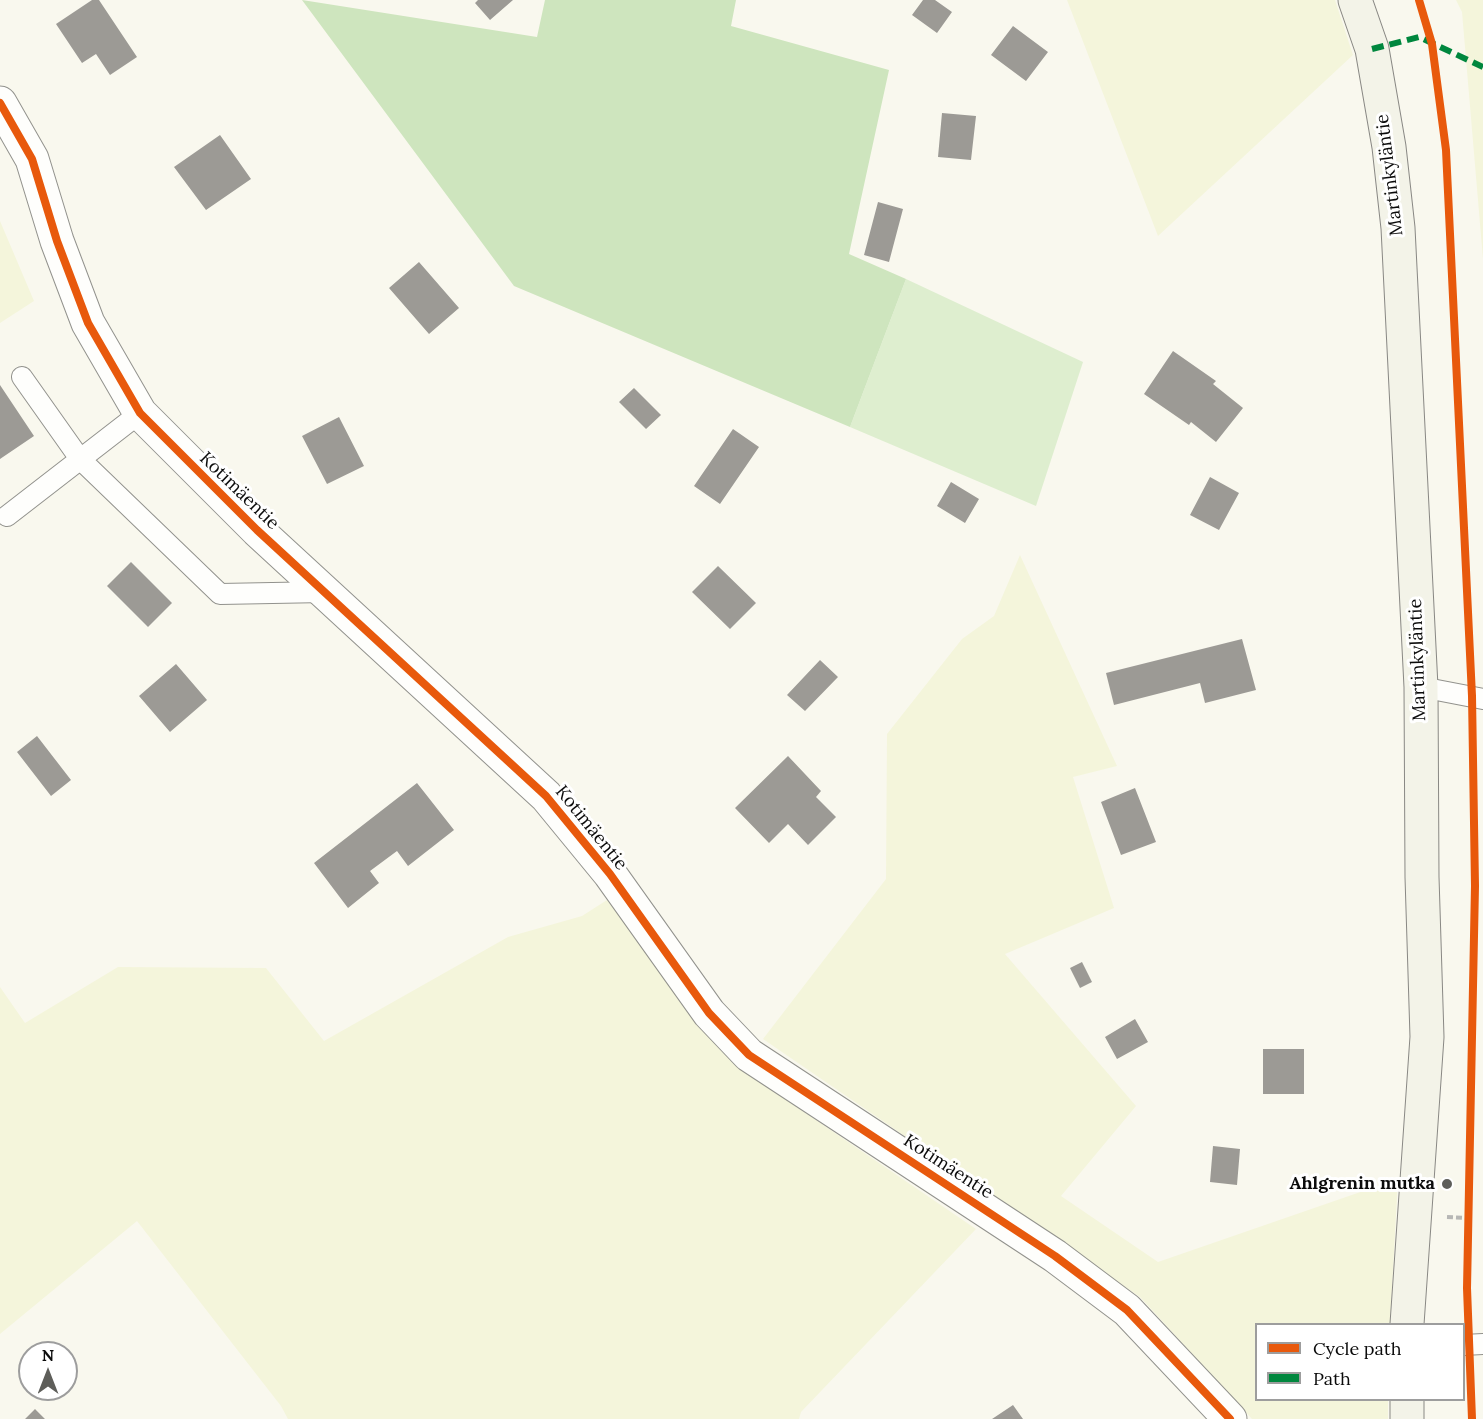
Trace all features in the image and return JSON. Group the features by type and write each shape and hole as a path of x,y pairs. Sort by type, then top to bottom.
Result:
{"street":[{"name":"Martinkyläntie","path":"1355,0 1372,49 1389,147 1398,228 1421,687 1427,1037 1407,1323"},
{"name":"Kotimäentie","path":"0,103 32,159 57,241 88,323 140,412 200,475 546,796 610,874 709,1013 749,1055 1055,1256 1127,1310 1230,1419"},
{"path":"1407,1401 1407,1419"}],"lane":[{"path":"22,377 80,459 220,594 325,592"},
{"path":"7,516 140,412"},
{"path":"1421,687 1483,699"},
{"path":"1465,1345 1483,1344"}],"path":[{"path":"1467,1230 1468,1206"},
{"path":"1446,1217 1467,1218"}],"green space":[{"path":"302,0 537,37 545,0 736,0 731,26 889,70 849,254 906,279 850,427 514,286"},
{"path":"1067,0 1335,0 1353,55 1158,236"},
{"path":"1456,0 1483,0 1483,259 1462,12"},
{"path":"0,221 34,301 0,323"},
{"path":"906,279 1083,362 1036,506 850,427"},
{"path":"1020,555 1117,766 1073,777 1114,908 1005,954 1136,1106 1061,1196 1158,1262 1398,1179 1390,1323 1255,1323 1255,1401 1388,1401 1388,1419 1252,1419 1140,1297 763,1039 886,879 887,734 962,639 994,616"},
{"path":"607,900 738,1067 976,1229 801,1412 799,1419 288,1419 281,1406 137,1221 0,1334 0,987 25,1023 118,967 266,968 324,1041 508,937 582,916"}],"building":[{"path":"92,0 99,0 137,57 110,75 96,54 82,63 56,24"},
{"path":"478,0 513,0 490,20 475,3"},
{"path":"923,0 935,0 952,12 937,33 912,15"},
{"path":"1013,26 1048,52 1026,81 991,55"},
{"path":"942,113 976,116 971,160 938,157"},
{"path":"220,135 251,179 206,210 174,167"},
{"path":"878,202 903,209 889,262 864,255"},
{"path":"419,262 459,308 429,334 389,288"},
{"path":"1173,351 1216,381 1213,384 1243,408 1216,442 1191,422 1189,425 1144,394"},
{"path":"0,385 34,436 0,459"},
{"path":"634,388 661,415 646,429 619,402"},
{"path":"339,417 364,466 327,484 302,436"},
{"path":"733,429 759,447 720,504 694,486"},
{"path":"1210,477 1239,493 1219,530 1190,515"},
{"path":"951,482 979,499 965,523 937,506"},
{"path":"131,562 172,603 148,627 107,586"},
{"path":"718,566 756,603 730,629 692,592"},
{"path":"1242,639 1256,690 1205,703 1200,683 1114,705 1106,673"},
{"path":"820,660 838,677 805,711 787,695"},
{"path":"176,664 207,700 170,732 139,696"},
{"path":"37,736 71,780 51,796 17,752"},
{"path":"788,756 821,791 816,797 836,817 808,845 788,824 769,843 735,808"},
{"path":"417,783 454,830 408,866 397,851 370,871 379,883 348,908 314,863"},
{"path":"1135,788 1156,842 1121,855 1101,802"},
{"path":"1082,962 1092,982 1080,988 1070,968"},
{"path":"1135,1019 1148,1042 1117,1059 1105,1037"},
{"path":"1263,1049 1304,1049 1304,1094 1263,1094"},
{"path":"1213,1146 1240,1149 1237,1185 1210,1182"},
{"path":"1013,1405 1023,1419 992,1419"},
{"path":"35,1409 45,1419 25,1419"}],"marked path":[{"path":"1372,49 1419,37 1483,67"}],"cycle path":[{"path":"1419,0 1432,44 1446,150 1472,696 1475,886 1467,1288 1472,1419"},
{"path":"0,103 32,159 57,241 88,323 140,413 257,530 546,796 610,874 709,1013 749,1055 1055,1256 1127,1310 1230,1419"}],"place":[{"name":"Ahlgrenin mutka","path":"1447,1184"}]}
